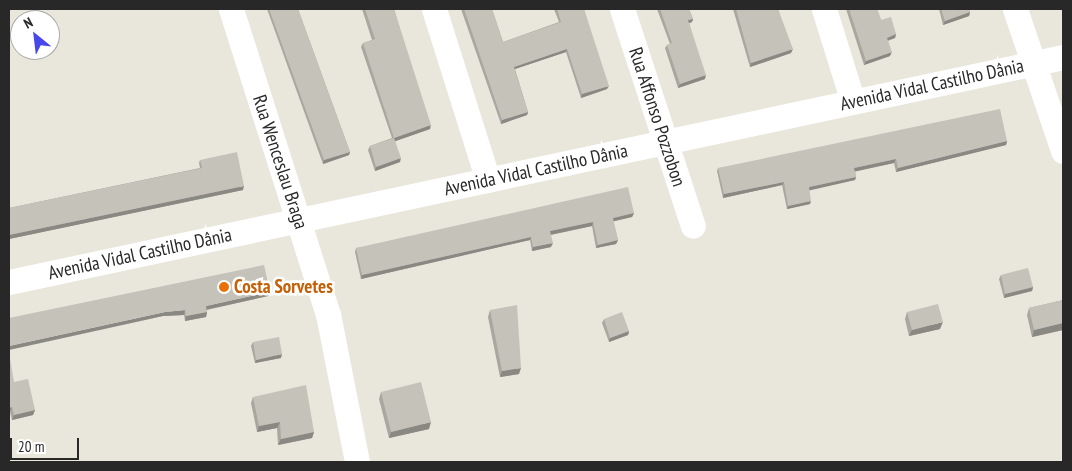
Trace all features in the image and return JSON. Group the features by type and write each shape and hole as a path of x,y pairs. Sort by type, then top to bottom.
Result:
{"street":[{"name":"Rua Wenceslau Braga","path":"231,9 328,314 357,462"},
{"path":"434,9 488,180"},
{"name":"Rua Affonso Pozzobon","path":"622,9 693,226"},
{"path":"824,9 853,102"},
{"path":"1015,9 1063,151"},
{"name":"Avenida Vidal Castilho Dânia","path":"9,282 1063,57"}],"building":[{"path":"269,9 298,9 350,152 324,160"},
{"path":"365,9 394,9 431,125 394,138 363,43 375,39"},
{"path":"464,9 492,9 503,42 561,22 557,9 584,9 609,86 582,94 567,49 514,67 528,112 502,120"},
{"path":"660,9 689,9 693,19 688,20 706,75 680,84 667,45 672,43"},
{"path":"736,9 778,9 793,49 751,63"},
{"path":"849,9 877,9 881,20 891,17 896,34 887,38 892,52 866,61"},
{"path":"941,9 969,9 970,12 945,21"},
{"path":"1000,109 1007,141 898,168 896,159 854,168 856,177 809,187 811,201 788,206 784,182 724,194 718,168"},
{"path":"394,138 401,158 376,167 370,146"},
{"path":"237,152 244,186 9,235 9,208 202,168 200,160"},
{"path":"628,187 634,213 613,218 618,240 598,245 593,222 550,231 553,243 533,247 531,237 362,275 356,248"},
{"path":"264,265 270,292 206,306 207,312 186,316 185,310 165,312 9,346 9,318"},
{"path":"1028,268 1033,287 1005,294 1001,275"},
{"path":"1063,300 1063,323 1034,330 1029,308"},
{"path":"938,304 943,322 912,330 907,312"},
{"path":"517,305 521,368 502,371 490,310"},
{"path":"622,312 629,331 610,338 604,319"},
{"path":"279,337 282,354 256,360 253,342"},
{"path":"9,352 14,382 28,379 35,410 14,415 12,407 9,408"},
{"path":"421,382 431,422 391,432 381,392"},
{"path":"306,385 314,432 281,439 280,422 259,426 253,397"}],"place":[{"name":"Costa Sorvetes","path":"224,287"}]}
